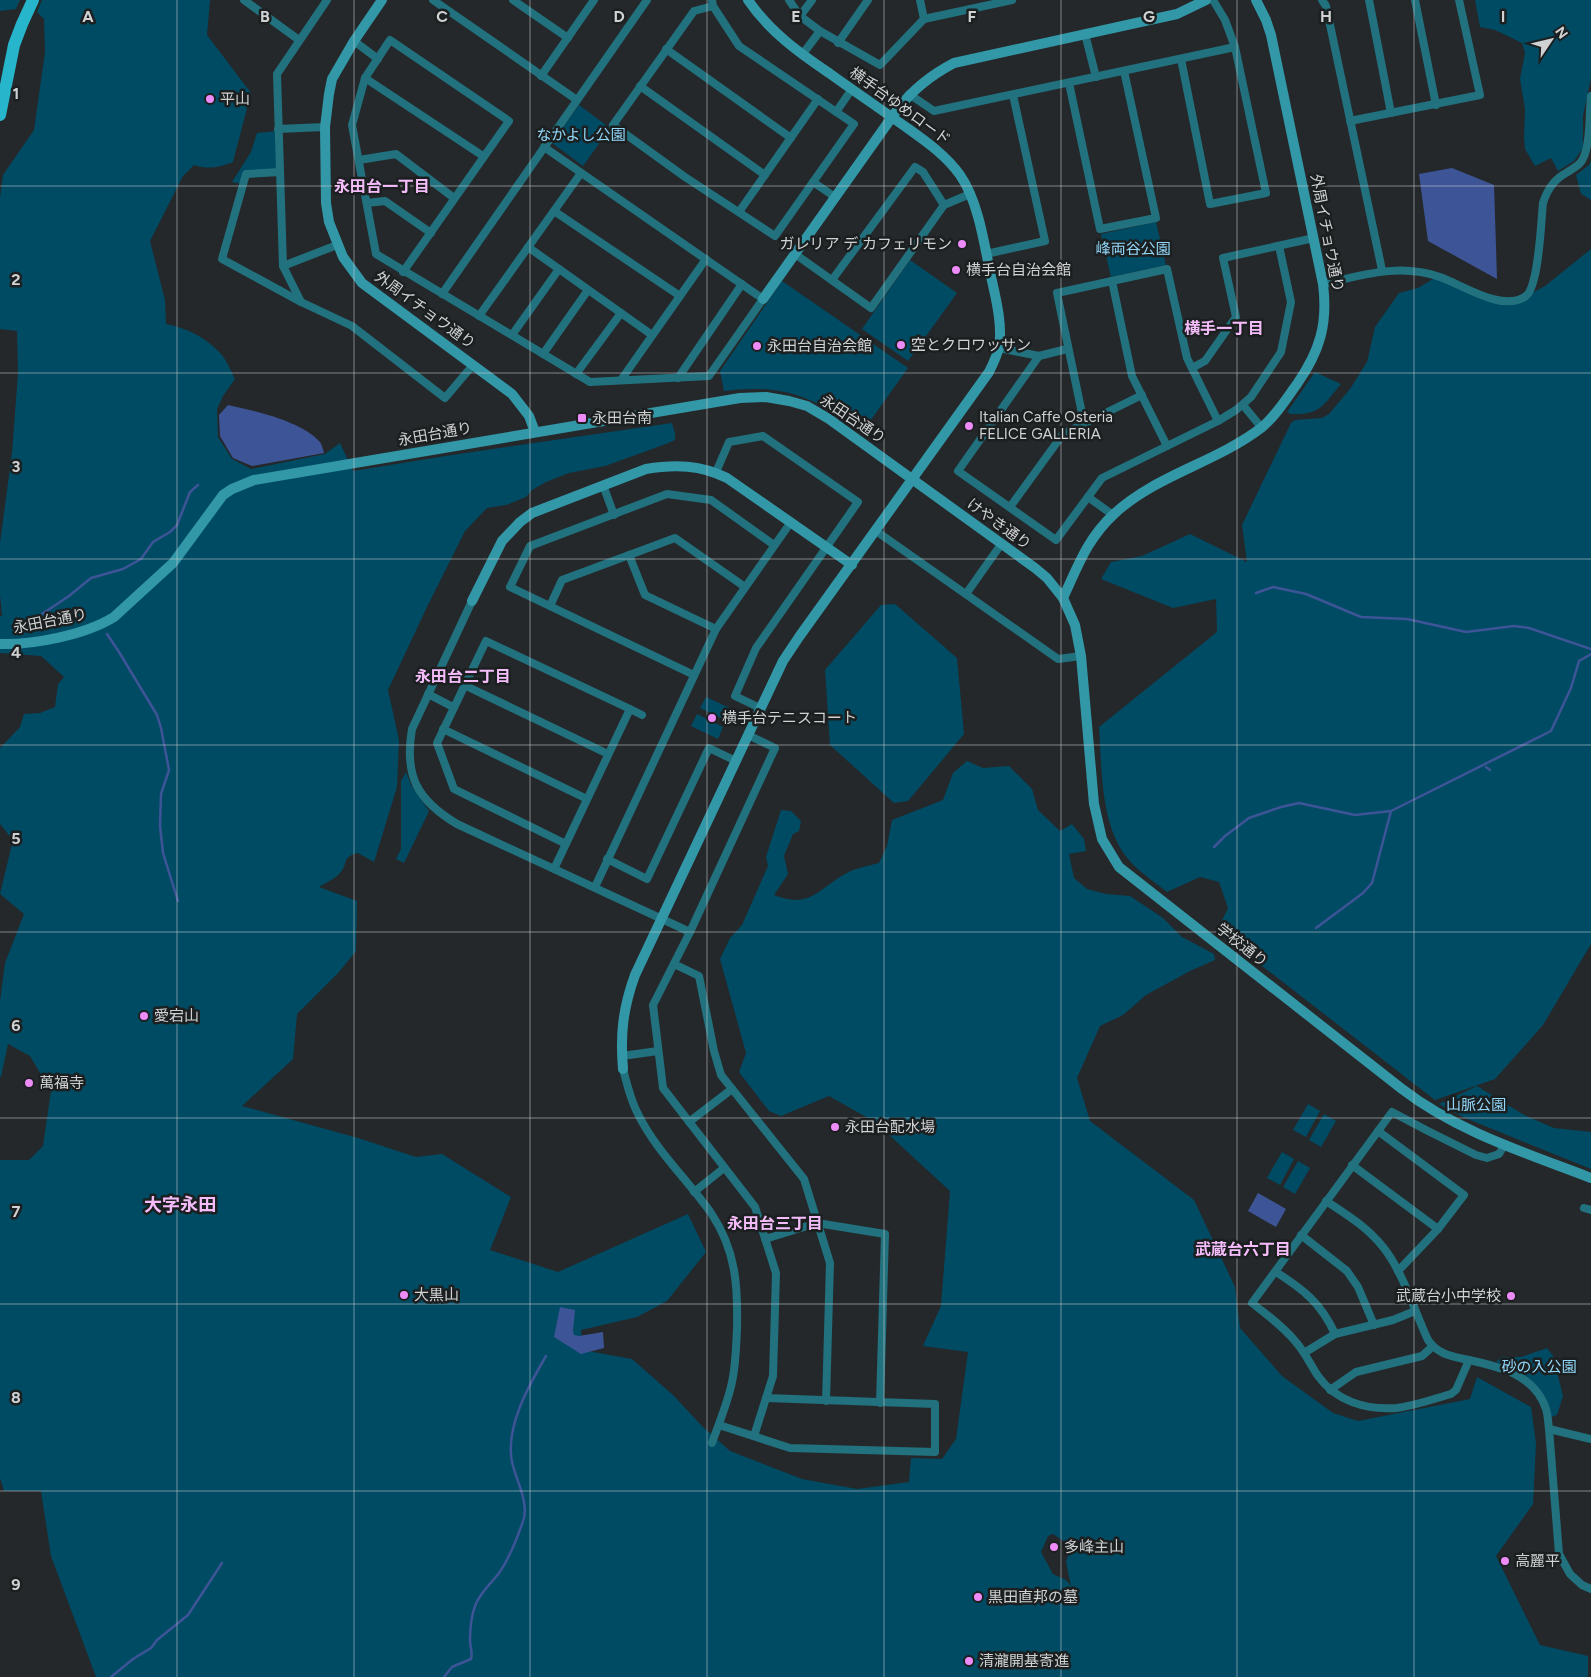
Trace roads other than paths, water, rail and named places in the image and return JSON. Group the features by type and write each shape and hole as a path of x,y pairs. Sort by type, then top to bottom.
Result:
{"main road":[{"path":"0,115 14,46 33,0"}],"street":[{"path":"244,0 299,40"},
{"path":"301,302 284,266 277,74 327,0"},
{"name":"外周イチョウ通り","path":"382,0 332,78 329,94 325,127 326,203 329,222 337,245 343,257 362,283 512,394 529,416 534,432"},
{"path":"433,0 577,100"},
{"path":"513,0 568,38"},
{"path":"541,76 594,0"},
{"path":"442,294 647,0"},
{"name":"横手台ゆめロード","path":"623,1069 621,1041 623,1014 628,993 783,661 798,637 852,565 989,372 998,348 999,327 986,254 970,194 960,176 943,155 802,55 773,31 748,0"},
{"path":"789,0 800,16 820,31 838,43 880,65 924,19 1012,0"},
{"path":"800,16 812,0"},
{"path":"838,43 868,0"},
{"path":"920,0 924,19"},
{"path":"967,0 969,9"},
{"path":"403,272 508,121 390,40 365,78 352,125 376,254 403,272 590,382 678,378 709,376 892,117 909,94 922,82 954,63 1177,14 1206,0"},
{"path":"1181,59 1210,204 1266,194 1235,47 1228,26 1214,0"},
{"name":"外周イチョウ通り","path":"1063,598 1085,549 1097,531 1113,514 1146,490 1235,445 1261,427 1279,409 1307,369 1317,349 1324,328 1323,284 1314,238 1271,35 1256,0"},
{"path":"1322,0 1326,6 1382,270"},
{"path":"1369,0 1391,113"},
{"path":"1415,0 1436,105"},
{"path":"1350,121 1480,96 1458,0"},
{"path":"713,3 739,46 854,124 775,236 685,177 613,125 694,11 713,3"},
{"path":"802,55 820,31"},
{"path":"1085,34 1096,77"},
{"path":"354,41 378,59"},
{"path":"909,94 934,111 1235,47"},
{"path":"666,49 791,138"},
{"path":"1069,83 1100,229 1156,218 1124,71"},
{"path":"365,78 483,156"},
{"path":"640,86 765,175"},
{"path":"836,112 852,89"},
{"path":"986,254 1046,241 1013,95"},
{"path":"1323,284 1382,270 1420,272 1451,281 1492,299 1509,303 1527,296 1535,282 1543,203 1546,192 1557,179 1575,168 1582,161 1587,150 1591,96"},
{"path":"739,212 818,99"},
{"path":"278,129 325,127"},
{"path":"544,147 763,299"},
{"path":"359,160 396,154 454,198"},
{"path":"832,280 915,166 923,172 944,205"},
{"path":"280,172 246,174 222,259 301,302 352,326 445,398 473,364"},
{"path":"479,316 581,173"},
{"path":"813,182 835,197"},
{"path":"795,254 871,308 944,205 970,194"},
{"path":"367,203 384,201 431,233"},
{"path":"554,211 680,296"},
{"path":"1192,368 1205,361 1236,317 1223,258 1314,238"},
{"path":"284,266 337,245"},
{"path":"1039,356 958,471 1056,540 1102,478 1218,421 1243,405 1251,397 1282,352 1291,302 1279,246"},
{"path":"528,247 652,335"},
{"path":"621,380 706,259"},
{"path":"512,335 558,269"},
{"path":"1084,423 1057,293 1167,269 1187,358 1218,421"},
{"path":"1112,281 1132,376 1167,446"},
{"path":"678,378 742,284"},
{"path":"543,354 588,290"},
{"path":"576,374 621,313"},
{"path":"998,348 1039,356 1068,349"},
{"path":"1010,507 1064,434 1142,395"},
{"name":"永田台通り","path":"0,644 25,643 71,634 114,618 173,563 223,495 254,480 740,398 766,397 807,406 860,440 912,480"},
{"path":"1243,405 1261,427"},
{"path":"716,472 729,442 763,436 858,502 756,648 735,696 760,708"},
{"path":"690,932 441,815 420,793 414,779 410,764 409,748 412,729 502,541 520,522 532,513 603,485 646,469 663,466 680,465 716,472 852,565"},
{"name":"けやき通り","path":"912,480 1002,543 1047,578 1063,598"},
{"path":"603,485 614,515"},
{"path":"694,675 510,587 530,546 667,494 711,500 774,545"},
{"path":"1088,497 1113,514"},
{"path":"595,887 716,629 791,522"},
{"path":"876,531 1058,659 1081,656"},
{"path":"550,606 562,580 675,538 744,587"},
{"path":"966,594 1002,543"},
{"path":"630,555 645,596 716,629"},
{"name":"学校通り","path":"1063,598 1075,626 1081,656 1094,804 1102,839 1119,867 1414,1098 1452,1121 1591,1178"},
{"path":"566,844 454,789 437,743 486,640 642,715"},
{"path":"464,685 608,754"},
{"path":"428,694 453,707"},
{"path":"554,869 630,709"},
{"path":"443,729 587,799"},
{"path":"748,735 775,748 690,932 653,1005 662,1088 755,1207 776,1273 773,1376 754,1436"},
{"path":"607,859 647,879 709,748 736,761"},
{"path":"674,964 699,976 721,1076 804,1180 830,1263 826,1401"},
{"path":"622,1056 658,1051"},
{"path":"623,1069 630,1096 644,1126 694,1192 721,1231 730,1249 736,1275 738,1301 736,1349 732,1382 712,1443"},
{"path":"690,1122 732,1089"},
{"path":"1469,1360 1454,1392 1398,1408 1359,1405 1330,1390 1319,1377 1304,1353 1282,1327 1252,1303 1392,1112 1476,1155 1487,1158 1499,1154 1505,1144"},
{"path":"1378,1131 1464,1195 1438,1229 1398,1271"},
{"path":"1352,1166 1438,1229"},
{"path":"694,1192 724,1168"},
{"path":"1326,1201 1352,1218 1384,1248 1398,1271 1432,1347 1449,1356 1504,1369 1532,1385 1546,1410 1549,1428 1559,1554 1570,1574 1582,1585 1591,1589"},
{"path":"765,1239 817,1223 885,1234 880,1403"},
{"path":"1301,1235 1347,1271 1358,1286 1374,1325"},
{"path":"1276,1272 1299,1287 1319,1305 1336,1334"},
{"path":"1304,1353 1336,1334 1374,1325 1415,1312"},
{"path":"1330,1390 1356,1372 1422,1356 1432,1347"},
{"path":"719,1425 790,1448 935,1452 935,1404 766,1398"},
{"path":"1549,1428 1591,1439"}],"water":[{"path":"1452,168 1494,185 1497,279 1428,241 1419,174"},
{"path":"228,405 277,418 301,428 320,442 324,453 252,466 233,458 220,436 219,415"},
{"path":"1258,1193 1286,1209 1276,1227 1248,1211"},
{"path":"560,1307 575,1310 574,1335 579,1336 603,1332 604,1348 581,1354 554,1337"}],"waterway":[{"path":"42,614 91,578 123,569 141,559 153,542 170,532 177,525 190,492 198,485"},
{"path":"1256,593 1273,587 1306,594 1361,617 1407,619 1466,632 1514,626 1529,628 1591,649"},
{"path":"107,634 157,715 161,728 169,770 161,794 160,826 163,853 178,901"},
{"path":"1214,847 1249,818 1299,803 1355,815 1391,811 1551,731 1571,688 1579,661 1591,654"},
{"path":"1486,767 1490,770"},
{"path":"1316,928 1363,893 1372,883 1391,811"},
{"path":"444,1677 452,1667 471,1659 470,1640 475,1606 506,1561 517,1539 524,1518 523,1497 512,1462 512,1435 515,1421 526,1393 546,1356"},
{"path":"111,1677 133,1659 151,1648 157,1640 188,1615 222,1563"}],"place":[{"name":"平山","path":"210,99"},
{"name":"ガレリア デ カフェリモン","path":"962,244"},
{"name":"横手台自治会館","path":"956,270"},
{"name":"空とクロワッサン","path":"901,345"},
{"name":"永田台自治会館","path":"757,346"},
{"name":"永田台南","path":"582,418"},
{"name":"Italian Caffe Osteria FELICE GALLERIA","path":"969,426"},
{"name":"横手台テニスコート","path":"712,718"},
{"name":"愛宕山","path":"144,1016"},
{"name":"萬福寺","path":"29,1083"},
{"name":"永田台配水場","path":"835,1127"},
{"name":"大黒山","path":"404,1295"},
{"name":"武蔵台小中学校","path":"1511,1296"},
{"name":"多峰主山","path":"1054,1547"},
{"name":"高麗平","path":"1505,1561"},
{"name":"黒田直邦の墓","path":"978,1597"},
{"name":"清瀧開基寄進","path":"969,1661"}],"district":[{"name":"永田台一丁目","path":"382,186"},
{"name":"横手一丁目","path":"1224,328"},
{"name":"永田台二丁目","path":"463,676"},
{"name":"大字永田","path":"180,1205"},
{"name":"永田台三丁目","path":"775,1223"},
{"name":"武蔵台六丁目","path":"1243,1249"}],"park label":[{"name":"なかよし公園","path":"581,135"},
{"name":"峰両谷公園","path":"1133,249"},
{"name":"山脈公園","path":"1476,1105"},
{"name":"砂の入公園","path":"1539,1367"}]}
